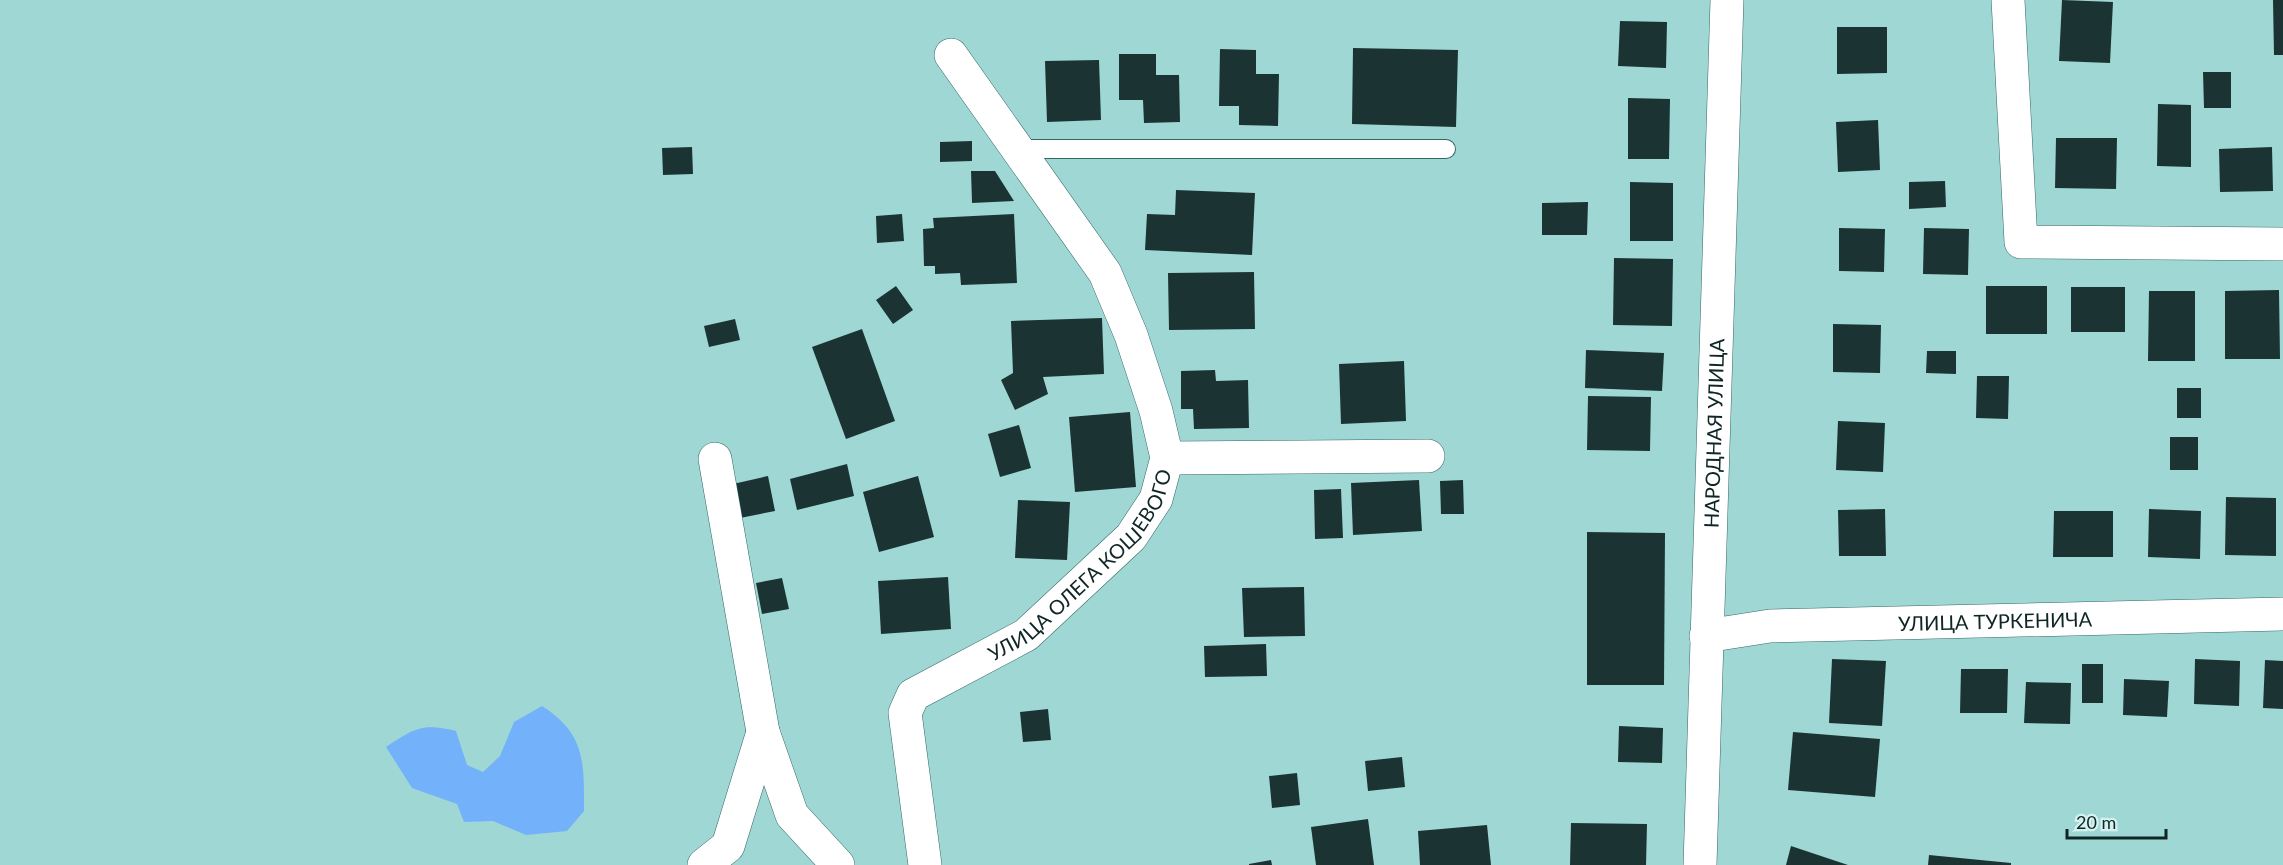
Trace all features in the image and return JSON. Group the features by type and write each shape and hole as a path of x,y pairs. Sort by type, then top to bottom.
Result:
{"street":[{"name":"НАРОДНАЯ УЛИЦА","path":"1700,865 1727,0"},
{"path":"2008,0 2021,242 2283,244"},
{"name":"УЛИЦА ОЛЕГА КОШЕВОГО","path":"925,865 905,713 913,695 1026,635 1122,546 1131,537 1156,499 1167,458 1156,411 1131,335 1105,273 951,55"},
{"path":"1167,458 1428,456"},
{"path":"715,459 763,732 792,815 838,865"},
{"name":"УЛИЦА ТУРКЕНИЧА","path":"1706,636 1770,626 2283,614"},
{"path":"704,865 728,846 763,732"}],"lane":[{"path":"1017,149 1446,149"}],"water":[{"path":"542,706 567,727 580,751 584,778 584,811 567,831 526,835 493,821 464,822 457,804 412,788 386,747 404,735 419,729 435,727 456,731 467,765 483,772 500,756 514,722"}],"building":[{"path":"2062,0 2113,2 2110,63 2059,61"},
{"path":"2273,0 2283,0 2283,55 2274,55"},
{"path":"1620,21 1667,22 1666,68 1618,66"},
{"path":"1837,27 1887,27 1887,73 1837,74"},
{"path":"1353,48 1458,50 1456,127 1352,124"},
{"path":"1220,49 1256,50 1256,74 1279,74 1278,126 1239,125 1239,106 1219,106"},
{"path":"1119,54 1156,54 1156,75 1179,75 1180,122 1144,123 1143,100 1119,100"},
{"path":"1099,60 1101,120 1047,122 1045,61"},
{"path":"2203,72 2231,72 2231,108 2204,108"},
{"path":"1628,98 1670,99 1669,159 1628,159"},
{"path":"2158,104 2191,105 2191,167 2157,166"},
{"path":"1878,120 1880,170 1838,172 1836,122"},
{"path":"2056,138 2117,138 2116,189 2055,188"},
{"path":"972,141 972,161 940,162 940,142"},
{"path":"692,147 693,174 663,175 662,148"},
{"path":"2272,147 2273,191 2220,192 2219,149"},
{"path":"971,171 995,171 1014,201 972,203"},
{"path":"1945,181 1946,207 1909,209 1909,182"},
{"path":"1630,182 1673,183 1673,241 1630,241"},
{"path":"1176,190 1255,193 1252,255 1145,250 1147,214 1175,215"},
{"path":"1588,202 1587,235 1542,235 1542,203"},
{"path":"902,214 904,241 877,243 876,216"},
{"path":"1014,214 1017,283 961,285 960,273 935,274 935,266 924,266 923,229 934,228 933,218"},
{"path":"1839,228 1885,229 1884,272 1839,271"},
{"path":"1924,228 1969,229 1968,275 1923,274"},
{"path":"1614,258 1673,259 1672,326 1613,325"},
{"path":"1254,272 1255,329 1169,330 1168,273"},
{"path":"896,286 913,310 893,324 876,300"},
{"path":"1986,286 2047,286 2047,334 1986,334"},
{"path":"2071,287 2125,287 2125,332 2071,332"},
{"path":"2279,290 2280,359 2225,359 2225,291"},
{"path":"2149,291 2195,291 2195,361 2148,361"},
{"path":"1102,318 1104,374 1043,377 1048,394 1015,410 1001,380 1013,373 1011,321"},
{"path":"735,319 740,340 709,347 704,326"},
{"path":"1833,324 1881,325 1880,373 1833,372"},
{"path":"862,329 895,421 846,439 812,347"},
{"path":"1586,350 1664,353 1662,391 1585,388"},
{"path":"1927,351 1956,351 1956,374 1926,373"},
{"path":"1404,361 1406,421 1341,424 1339,364"},
{"path":"1215,370 1216,381 1248,380 1249,428 1194,429 1193,409 1181,409 1181,371"},
{"path":"1977,376 2009,376 2008,419 1976,418"},
{"path":"2177,388 2201,388 2201,418 2177,418"},
{"path":"1588,396 1651,397 1650,451 1587,450"},
{"path":"1130,412 1136,487 1075,492 1069,417"},
{"path":"1838,421 1885,423 1883,472 1836,470"},
{"path":"1019,425 1031,468 1000,477 988,434"},
{"path":"2170,437 2198,437 2198,470 2170,470"},
{"path":"847,464 854,496 797,510 790,479"},
{"path":"768,476 775,511 740,518 733,484"},
{"path":"918,476 934,537 879,552 863,492"},
{"path":"1419,480 1422,531 1353,535 1351,483"},
{"path":"1463,480 1464,514 1441,514 1440,481"},
{"path":"1341,489 1343,538 1315,539 1314,490"},
{"path":"2226,497 2276,498 2276,556 2225,555"},
{"path":"1018,500 1070,502 1067,560 1015,558"},
{"path":"1885,509 1886,556 1839,556 1838,510"},
{"path":"2149,509 2201,511 2200,559 2148,557"},
{"path":"2054,511 2113,511 2113,557 2053,557"},
{"path":"1587,532 1665,533 1664,685 1587,685"},
{"path":"948,577 951,629 881,634 878,581"},
{"path":"782,578 789,609 762,614 756,583"},
{"path":"1304,587 1305,636 1244,637 1242,588"},
{"path":"1266,644 1267,676 1205,677 1204,646"},
{"path":"1832,659 1886,661 1882,726 1829,723"},
{"path":"2195,659 2240,661 2239,706 2194,704"},
{"path":"2265,660 2283,661 2283,709 2263,708"},
{"path":"2082,664 2103,664 2103,703 2082,703"},
{"path":"1961,669 2008,669 2007,713 1960,713"},
{"path":"2124,679 2169,681 2167,717 2123,715"},
{"path":"2026,682 2071,683 2070,724 2024,723"},
{"path":"1048,709 1051,740 1023,742 1020,712"},
{"path":"1619,726 1663,728 1662,763 1618,762"},
{"path":"1793,732 1880,739 1875,797 1788,790"},
{"path":"1402,757 1405,787 1368,791 1365,761"},
{"path":"1297,773 1300,805 1272,808 1269,776"},
{"path":"1368,819 1374,865 1316,865 1311,827"},
{"path":"1571,823 1647,824 1646,865 1570,865"},
{"path":"1487,825 1491,865 1420,865 1418,831"},
{"path":"1791,846 1848,865 1786,865"},
{"path":"1929,855 2011,863 2011,865 1928,865"},
{"path":"1271,860 1272,865 1249,865 1249,864"}]}
